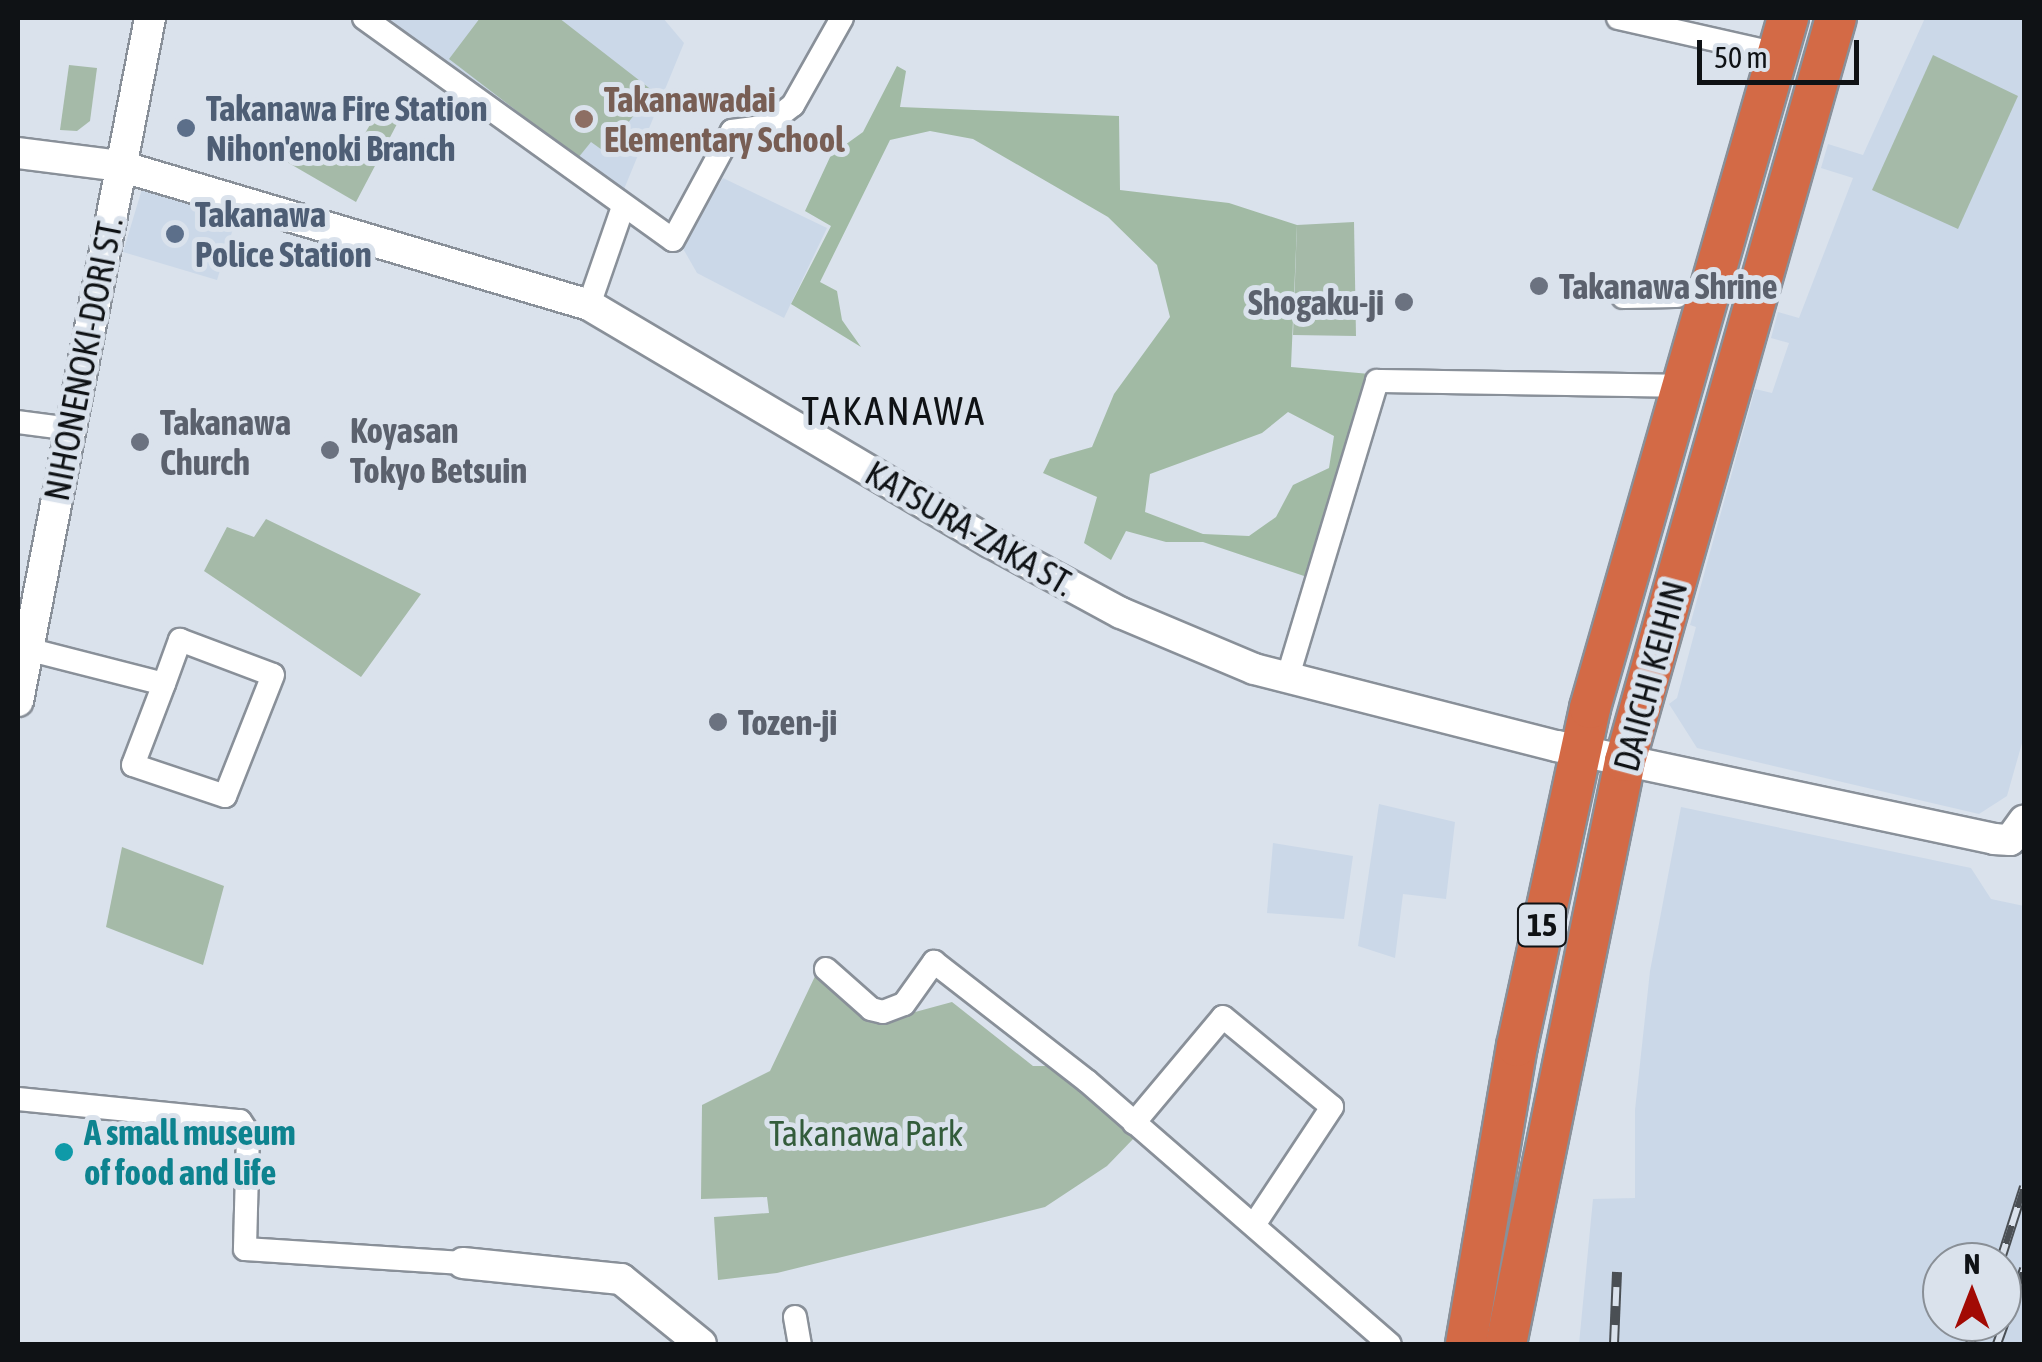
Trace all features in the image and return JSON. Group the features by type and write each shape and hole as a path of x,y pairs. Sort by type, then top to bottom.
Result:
{"highway":[{"name":"DAIICHI KEIHIN","path":"1506,1344 1625,761 1836,18"},
{"name":"DAIICHI KEIHIN","path":"1466,1344 1517,1046 1580,751 1678,386 1783,36"},
{"path":"1615,618 1661,630"}],"street":[{"name":"NIHONENOKI-DORI ST.","path":"18,701 27,649 26,610 71,429 150,18"},
{"path":"364,18 673,240 696,208 732,131 766,126 793,105 842,18"},
{"path":"1618,18 1783,36"},
{"name":"KATSURA-ZAKA ST.","path":"18,153 120,166 590,305 1121,614 1223,659 1625,761 2017,830"},
{"path":"590,305 623,207"},
{"path":"1622,297 1677,296"},
{"path":"1288,676 1377,381 1678,386"},
{"path":"18,422 71,429"},
{"path":"180,640 274,675 225,796 133,765 164,684 180,640"},
{"path":"27,649 164,684"},
{"path":"2017,830 2024,805"},
{"path":"826,969 871,1009 884,1012 904,1004 934,962 1256,1222 1390,1344"},
{"path":"1134,1123 1223,1017 1332,1108 1256,1222"},
{"path":"18,1099 240,1121 248,1133 245,1248 621,1279 701,1344"},
{"path":"796,1317 800,1344"}],"shaded area":[{"name":"Takanawadai Elementary School","path":"374,18 663,18 684,43 620,199"},
{"path":"1925,18 2024,18 2024,736 2007,796 1979,814 1697,748 1669,704 1677,698 1696,627 1690,625 1755,389 1772,393 1789,343 1771,338 1778,312 1799,318 1853,178 1821,168 1828,144 1863,155"},
{"path":"723,178 827,228 784,318 697,273 681,245"},
{"name":"Takanawa Police Station","path":"142,189 237,216 217,280 123,252"},
{"path":"1379,804 1455,822 1446,899 1403,894 1395,958 1358,946"},
{"path":"1681,807 1971,868 1991,899 2024,906 2024,1344 1579,1344 1593,1199 1635,1198 1635,1110 1650,971"},
{"path":"1273,843 1353,856 1344,919 1267,913"}],"green space":[{"path":"480,18 559,18 653,91 605,152 591,142 578,158 449,59"},
{"path":"1933,55 2018,96 1958,229 1872,190"},
{"path":"69,65 97,68 90,121 77,131 60,130"},
{"path":"897,66 906,71 900,107 1119,116 1120,190 1229,203 1297,225 1291,367 1370,374 1307,577 1203,542 1166,542 1126,531 1111,560 1084,543 1097,497 1043,473 1050,459 1092,447 1114,394 1170,317 1157,265 1108,217 973,139 930,131 890,140 820,282 837,291 842,320 861,347 791,304 831,226 805,211 831,155 863,132","holes":["1288,412 1334,436 1329,468 1293,485 1276,517 1249,536 1203,534 1145,512 1150,474 1262,433"]},
{"path":"381,106 397,124 356,202 280,158 287,141 347,164"},
{"path":"1354,222 1356,336 1293,335 1297,225"},
{"path":"266,519 421,594 361,677 204,571 227,527 254,537"},
{"path":"122,847 224,886 203,965 106,927"},
{"name":"Takanawa Park","path":"818,970 882,1021 952,1002 1033,1066 1049,1066 1091,1095 1135,1137 1107,1166 1045,1207 777,1273 718,1280 714,1217 769,1213 767,1197 701,1199 702,1105 770,1071"}],"railway":[{"path":"2006,1242 2024,1187"},
{"path":"1997,1344 2024,1269"},
{"path":"1614,1344 1617,1272"}],"place":[{"name":"Takanawadai Elementary School","path":"584,119"},
{"name":"Takanawa Fire Station Nihon'enoki Branch","path":"186,128"},
{"name":"Takanawa Police Station","path":"175,234"},
{"name":"Takanawa Shrine","path":"1539,286"},
{"name":"Shogaku-ji","path":"1404,302"},
{"name":"Takanawa Church","path":"140,442"},
{"name":"Koyasan Tokyo Betsuin","path":"330,450"},
{"name":"Tozen-ji","path":"718,722"},
{"name":"A small museum of food and life","path":"64,1152"}],"district":[{"name":"TAKANAWA","path":"894,411"}]}
